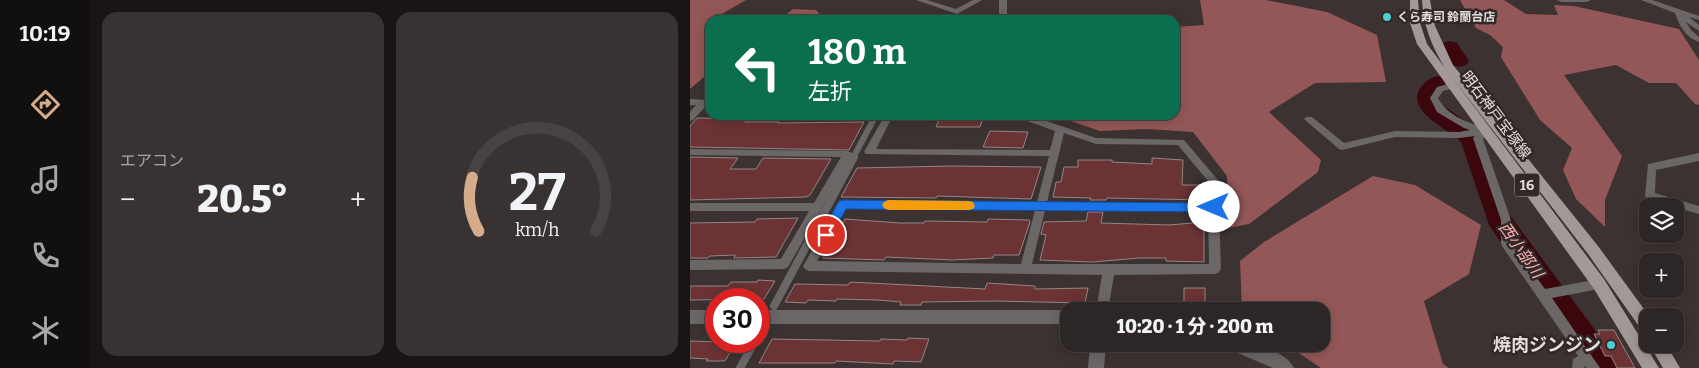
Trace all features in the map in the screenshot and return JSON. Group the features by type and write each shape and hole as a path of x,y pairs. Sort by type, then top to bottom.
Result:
{"main road":[{"name":"明石神戸宝塚線","path":"1414,0 1415,27 1422,44 1599,284 1651,368"},
{"name":"明石神戸宝塚線","path":"1426,0 1429,26 1449,66 1593,250 1639,315"},
{"path":"1663,353 1672,368"}],"street":[{"path":"920,0 957,12 978,0"},
{"path":"1003,0 1004,15"},
{"path":"1560,0 1587,0"},
{"path":"1644,0 1699,18"},
{"path":"1679,12 1699,29"},
{"path":"1679,12 1683,25 1699,40"},
{"path":"1452,86 1440,88 1434,98 1440,110 1467,126 1486,131"},
{"path":"690,102 705,103"},
{"path":"690,118 705,104"},
{"path":"1309,119 1342,147 1395,134 1459,135 1486,131"},
{"path":"774,306 873,120"},
{"path":"886,120 869,152 1055,153"},
{"path":"1033,120 1096,141 1181,142 1213,180 1214,207 1215,269 1109,270 809,266 843,205 1214,207"},
{"path":"1026,268 1060,130"},
{"path":"1486,131 1478,138 1506,220 1506,243 1590,363"},
{"path":"690,152 848,154 784,264 690,265"},
{"path":"1699,157 1651,166 1650,196 1699,210"},
{"path":"690,207 817,207"},
{"path":"1104,302 1109,270"},
{"path":"1543,295 1599,284"},
{"path":"690,317 705,317"},
{"path":"770,327 1060,317"},
{"path":"1096,368 1097,352"},
{"path":"1254,352 1276,361 1286,368"},
{"path":"740,368 748,353"},
{"path":"1578,368 1578,363 1590,363"}],"shaded area":[{"path":"690,0 746,0 720,15 705,15 705,76 690,89"},
{"path":"1200,0 1266,0 1327,12 1377,35 1386,82 1315,83 1269,112 1321,160 1318,172 1249,224 1228,228 1227,176 1193,132 1147,129 1100,131 1068,120 1180,120 1180,27 1204,25"},
{"path":"1460,0 1504,0 1526,14 1558,15 1554,5 1574,6 1679,29 1699,60 1699,105 1695,104 1676,83 1649,83 1616,65 1564,75 1622,156 1605,200 1605,227 1576,199 1563,170 1572,148 1540,120 1501,57 1503,47 1490,35 1476,28"},
{"path":"793,9 816,10 820,15 786,15"},
{"path":"1373,176 1415,185 1481,225 1469,274 1424,301 1443,364 1449,368 1321,368 1297,352 1330,352 1330,302 1242,302 1240,261 1264,242"}],"building":[{"path":"697,118 705,118 705,120 746,120 745,122 778,123 864,122 849,150 690,147 690,126"},
{"path":"939,120 982,120 980,127 936,127"},
{"path":"990,131 1028,132 1023,148 983,147"},
{"path":"690,157 738,158 730,169 756,169 763,158 831,159 810,195 806,197 690,200"},
{"path":"1152,158 1183,160 1182,185 1205,185 1205,200 1107,198 1106,200 1090,200 1091,198 1053,197 1056,182 1061,182 1064,167 1078,167 1078,160 1112,160 1112,162 1152,164"},
{"path":"1041,167 1031,199 937,196 936,198 841,197 857,168"},
{"path":"1088,212 1103,212 1101,223 1169,225 1204,222 1204,262 1166,261 1166,258 1093,262 1040,260 1046,235 1041,234 1044,222 1086,221"},
{"path":"798,218 776,257 734,258 735,255 690,258 690,223 755,222 757,219"},
{"path":"845,219 900,223 924,223 925,221 987,222 988,219 1029,220 1030,222 1019,255 994,255 993,258 952,260 886,257 884,260 823,258"},
{"path":"758,280 775,281 770,289 705,288 705,300 690,300 690,286 728,286 731,282 757,282"},
{"path":"850,282 985,289 987,283 1035,286 1035,289 1088,288 1085,302 922,302 921,305 900,305 901,302 837,299 836,301 808,300 806,303 785,302 795,284 848,285"},
{"path":"1184,288 1205,288 1205,302 1184,302"},
{"name":"焼肉ジンジン","path":"1598,330 1614,330 1635,368 1617,368 1611,356 1605,356 1594,334 1600,334"},
{"path":"908,338 929,339 921,362 894,361 893,364 836,361 835,363 759,363 764,353 770,353 772,339 907,340"},
{"path":"690,341 705,342 705,353 730,353 725,361 706,361 708,359 690,358"}],"waterway":[{"name":"西小部川","path":"1450,47 1459,61"},
{"name":"西小部川","path":"1437,82 1429,90 1428,103 1432,109 1460,128 1471,139 1498,218 1604,368"}],"slow traffic":[{"path":"888,205 969,206"}],"place":[{"name":"くら寿司 鈴蘭台店","path":"1387,17"},
{"name":"焼肉ジンジン","path":"1611,345"}],"route":[{"path":"826,235 843,205 1214,207"}]}
